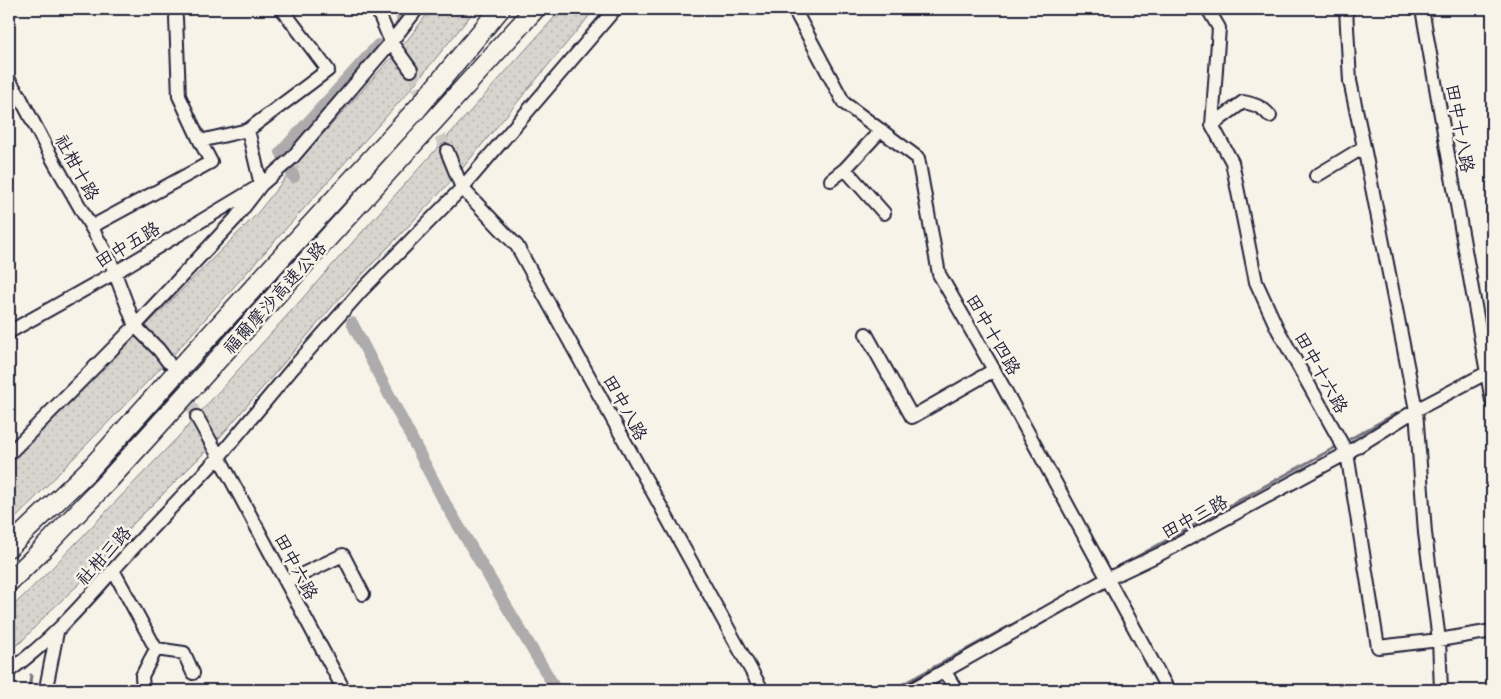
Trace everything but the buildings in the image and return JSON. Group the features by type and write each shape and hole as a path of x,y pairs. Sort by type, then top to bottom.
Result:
{"highway":[{"name":"福爾摩沙高速公路","path":"9,547 90,469 417,109 500,9"},
{"name":"福爾摩沙高速公路","path":"9,582 108,482 535,9"}],"street":[{"path":"200,141 248,130 328,70 282,9"},
{"path":"377,9 391,42 411,70"},
{"path":"9,454 135,326 235,219 261,185 292,158 391,42 416,9"},
{"name":"社柑三路","path":"9,671 30,656 57,632 219,458 293,368 361,291 462,188 615,9"},
{"name":"田中十四路","path":"794,9 844,103 918,158 939,274 994,370 1168,690"},
{"path":"1208,9 1219,28 1212,125"},
{"path":"1346,9 1350,81 1416,410 1426,533 1439,640 1441,690"},
{"name":"田中十八路","path":"1422,9 1490,371 1492,401"},
{"path":"91,227 211,162 179,96 176,18"},
{"name":"社柑十路","path":"9,80 116,272 135,326"},
{"path":"1212,125 1243,102 1254,104 1266,110 1270,116"},
{"name":"田中十六路","path":"1212,125 1232,162 1256,282 1278,328 1347,453 1378,647 1439,640 1492,631"},
{"path":"248,130 261,185"},
{"path":"831,180 845,169 881,130"},
{"path":"1316,176 1364,147"},
{"name":"田中八路","path":"447,151 462,188 517,246 762,690"},
{"path":"845,169 884,213"},
{"name":"田中五路","path":"9,332 116,272 261,185"},
{"path":"135,326 168,362"},
{"path":"866,334 912,417 994,370"},
{"name":"田中三路","path":"911,690 1107,579 1160,554 1347,453 1416,410 1490,371"},
{"name":"田中六路","path":"197,417 344,690"},
{"path":"286,582 343,555 363,594"},
{"path":"113,570 156,649"},
{"path":"48,690 47,683 57,632"},
{"path":"156,649 184,653 193,673"},
{"path":"143,690 142,676 156,649"},
{"path":"945,672 956,690"}],"shaded area":[{"path":"431,9 476,9 409,91 172,356 9,525 9,464 256,215 298,162 409,38"},
{"path":"562,9 595,9 455,177 337,301 220,437 122,535 93,571 48,613 21,642 9,650 9,610 178,437"}],"waterway":[{"path":"399,9 403,16 402,19"},
{"path":"294,177 281,152 378,45"},
{"path":"352,323 445,503 555,690"},
{"path":"1350,439 1395,414"},
{"path":"1122,565 1334,448"},
{"path":"892,690 1043,608"},
{"path":"29,690 31,675"}],"tunnel":[{"path":"411,70 447,151"},
{"path":"172,368 197,417"}]}
